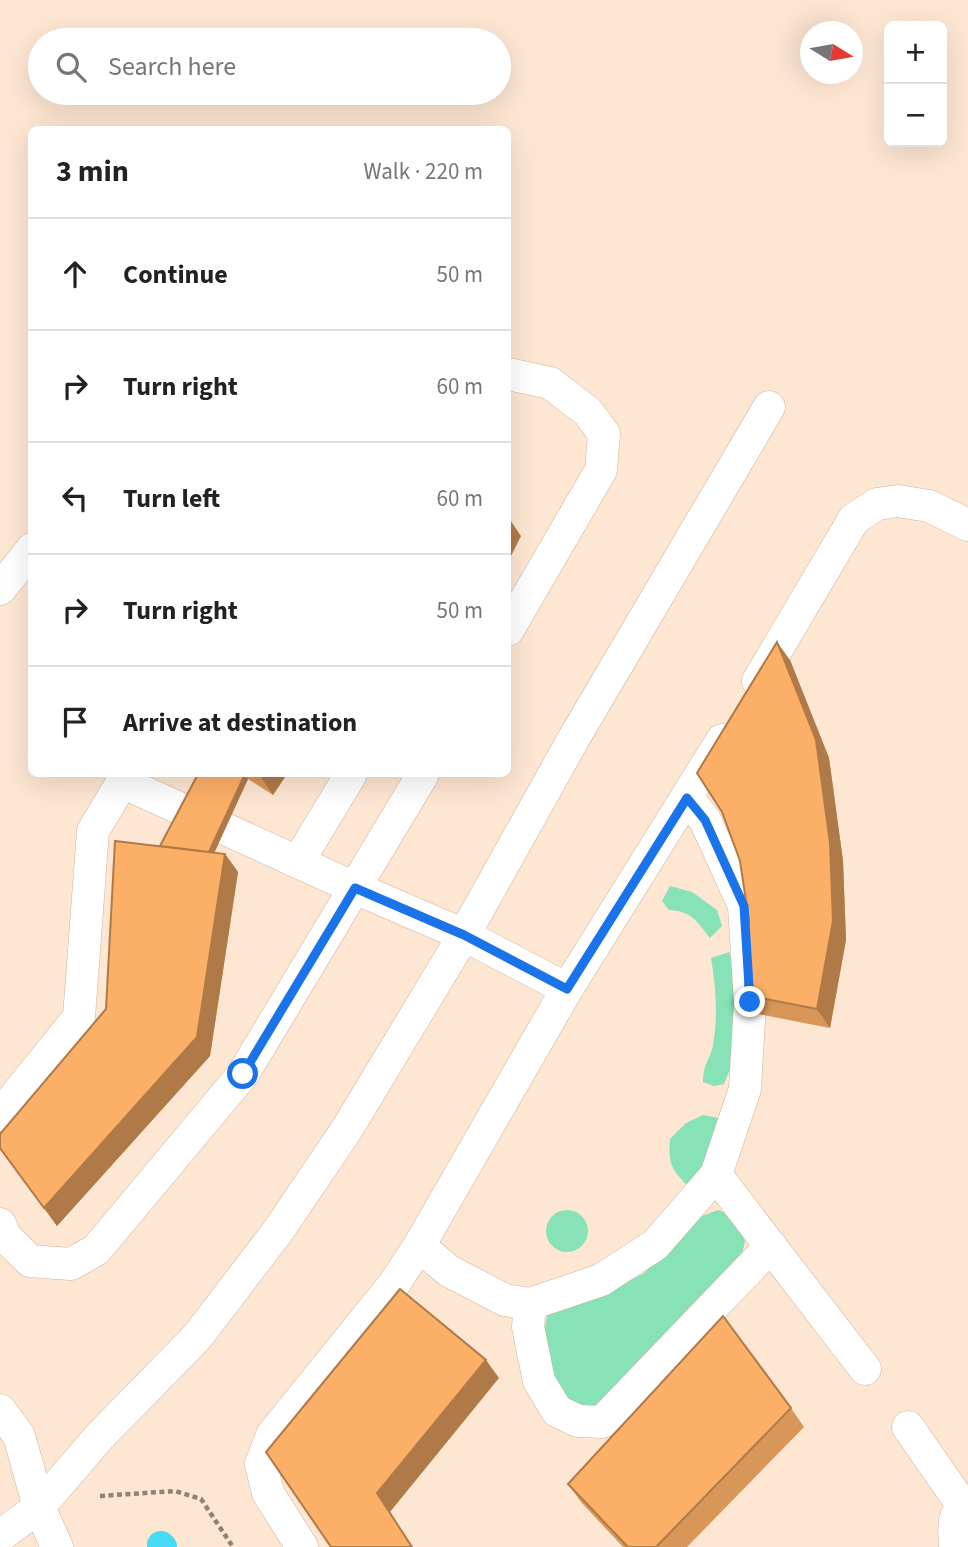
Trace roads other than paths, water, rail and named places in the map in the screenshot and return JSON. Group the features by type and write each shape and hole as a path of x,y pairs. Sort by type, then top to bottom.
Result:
{"street":[{"path":"511,375 550,383 588,412 604,434 601,470 511,624"},
{"path":"0,1536 39,1507 100,1436 197,1337 278,1231 347,1129 464,935 574,738 769,407"},
{"path":"302,1547 268,1493 261,1464 272,1435 394,1284 419,1247 567,989 687,798 854,519 877,503 898,501 929,506 968,526"},
{"path":"0,589 28,554"},
{"path":"298,862 349,777"},
{"path":"0,1224 5,1236 30,1261 71,1264 96,1250 243,1074 421,777"},
{"path":"0,1115 79,1017 93,831 124,778 298,862 464,935 567,989"},
{"path":"419,1247 449,1271 505,1300 530,1304 601,1279 655,1245 716,1175 745,1089 750,1002 744,906 705,820 687,798"},
{"path":"716,1175 865,1369"},
{"path":"530,1304 528,1327 540,1381 556,1411 578,1421 602,1422 771,1246"},
{"path":"0,1410 19,1436 39,1507 57,1547"},
{"path":"908,1427 966,1505 954,1523 955,1547"}]}
